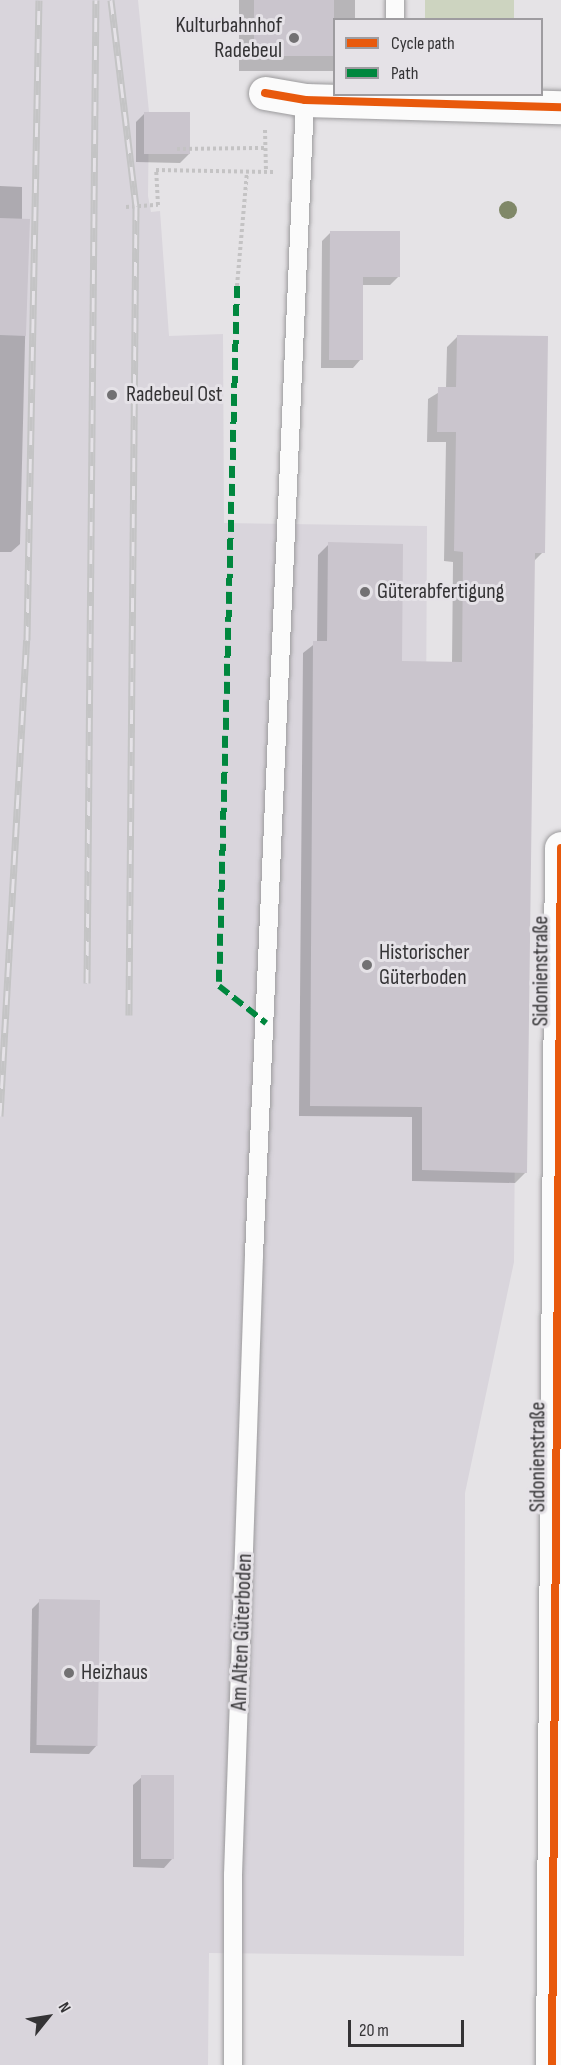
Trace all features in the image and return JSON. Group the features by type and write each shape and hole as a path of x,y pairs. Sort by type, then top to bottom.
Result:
{"street":[{"path":"265,93 305,100 394,99 561,107"},
{"name":"Sidonienstraße","path":"552,2065 557,2011 561,848"}],"lane":[{"path":"395,0 395,18"},
{"name":"Am Alten Güterboden","path":"233,2065 232,1875 260,1199 298,171 305,100"}],"path":[{"path":"177,149 265,148"},
{"path":"126,207 158,205 156,170 298,171"},
{"path":"237,286 247,172"}],"shaded area":[{"path":"0,0 138,0 149,112 148,196 151,212 160,211 169,336 223,334 224,523 427,526 426,724 533,724 517,859 514,1262 465,1493 464,1956 209,1953 208,2065 0,2065"}],"green space":[{"path":"425,0 514,0 514,18 425,18"}],"building":[{"name":"Kulturbahnhof Radebeul","path":"254,0 334,0 333,56 254,56"},
{"path":"144,112 190,112 190,154 144,154"},
{"path":"0,218 30,219 26,336 0,335"},
{"path":"330,231 400,231 400,277 363,277 363,360 329,360"},
{"path":"457,335 548,336 545,553 535,553 527,1173 422,1170 422,1107 310,1106 313,641 327,641 328,542 403,544 402,661 462,662 463,552 454,551 456,432 437,432 438,387 456,387"},
{"name":"Heizhaus","path":"39,1599 100,1600 97,1746 36,1745"},
{"path":"141,1775 174,1775 174,1859 141,1859"}],"railway":[{"path":"0,1116 27,640 39,0"},
{"path":"87,983 96,0"},
{"path":"111,0 136,206 129,1015"}],"marked path":[{"path":"237,286 219,986 266,1023"}],"cycle path":[{"path":"265,93 305,100 561,107"},
{"path":"552,2065 561,848"}],"place":[{"name":"Kulturbahnhof Radebeul","path":"294,38"},
{"name":"Radebeul Ost","path":"112,395"},
{"name":"Güterabfertigung","path":"365,592"},
{"name":"Historischer Güterboden","path":"367,965"},
{"name":"Heizhaus","path":"69,1673"}]}
